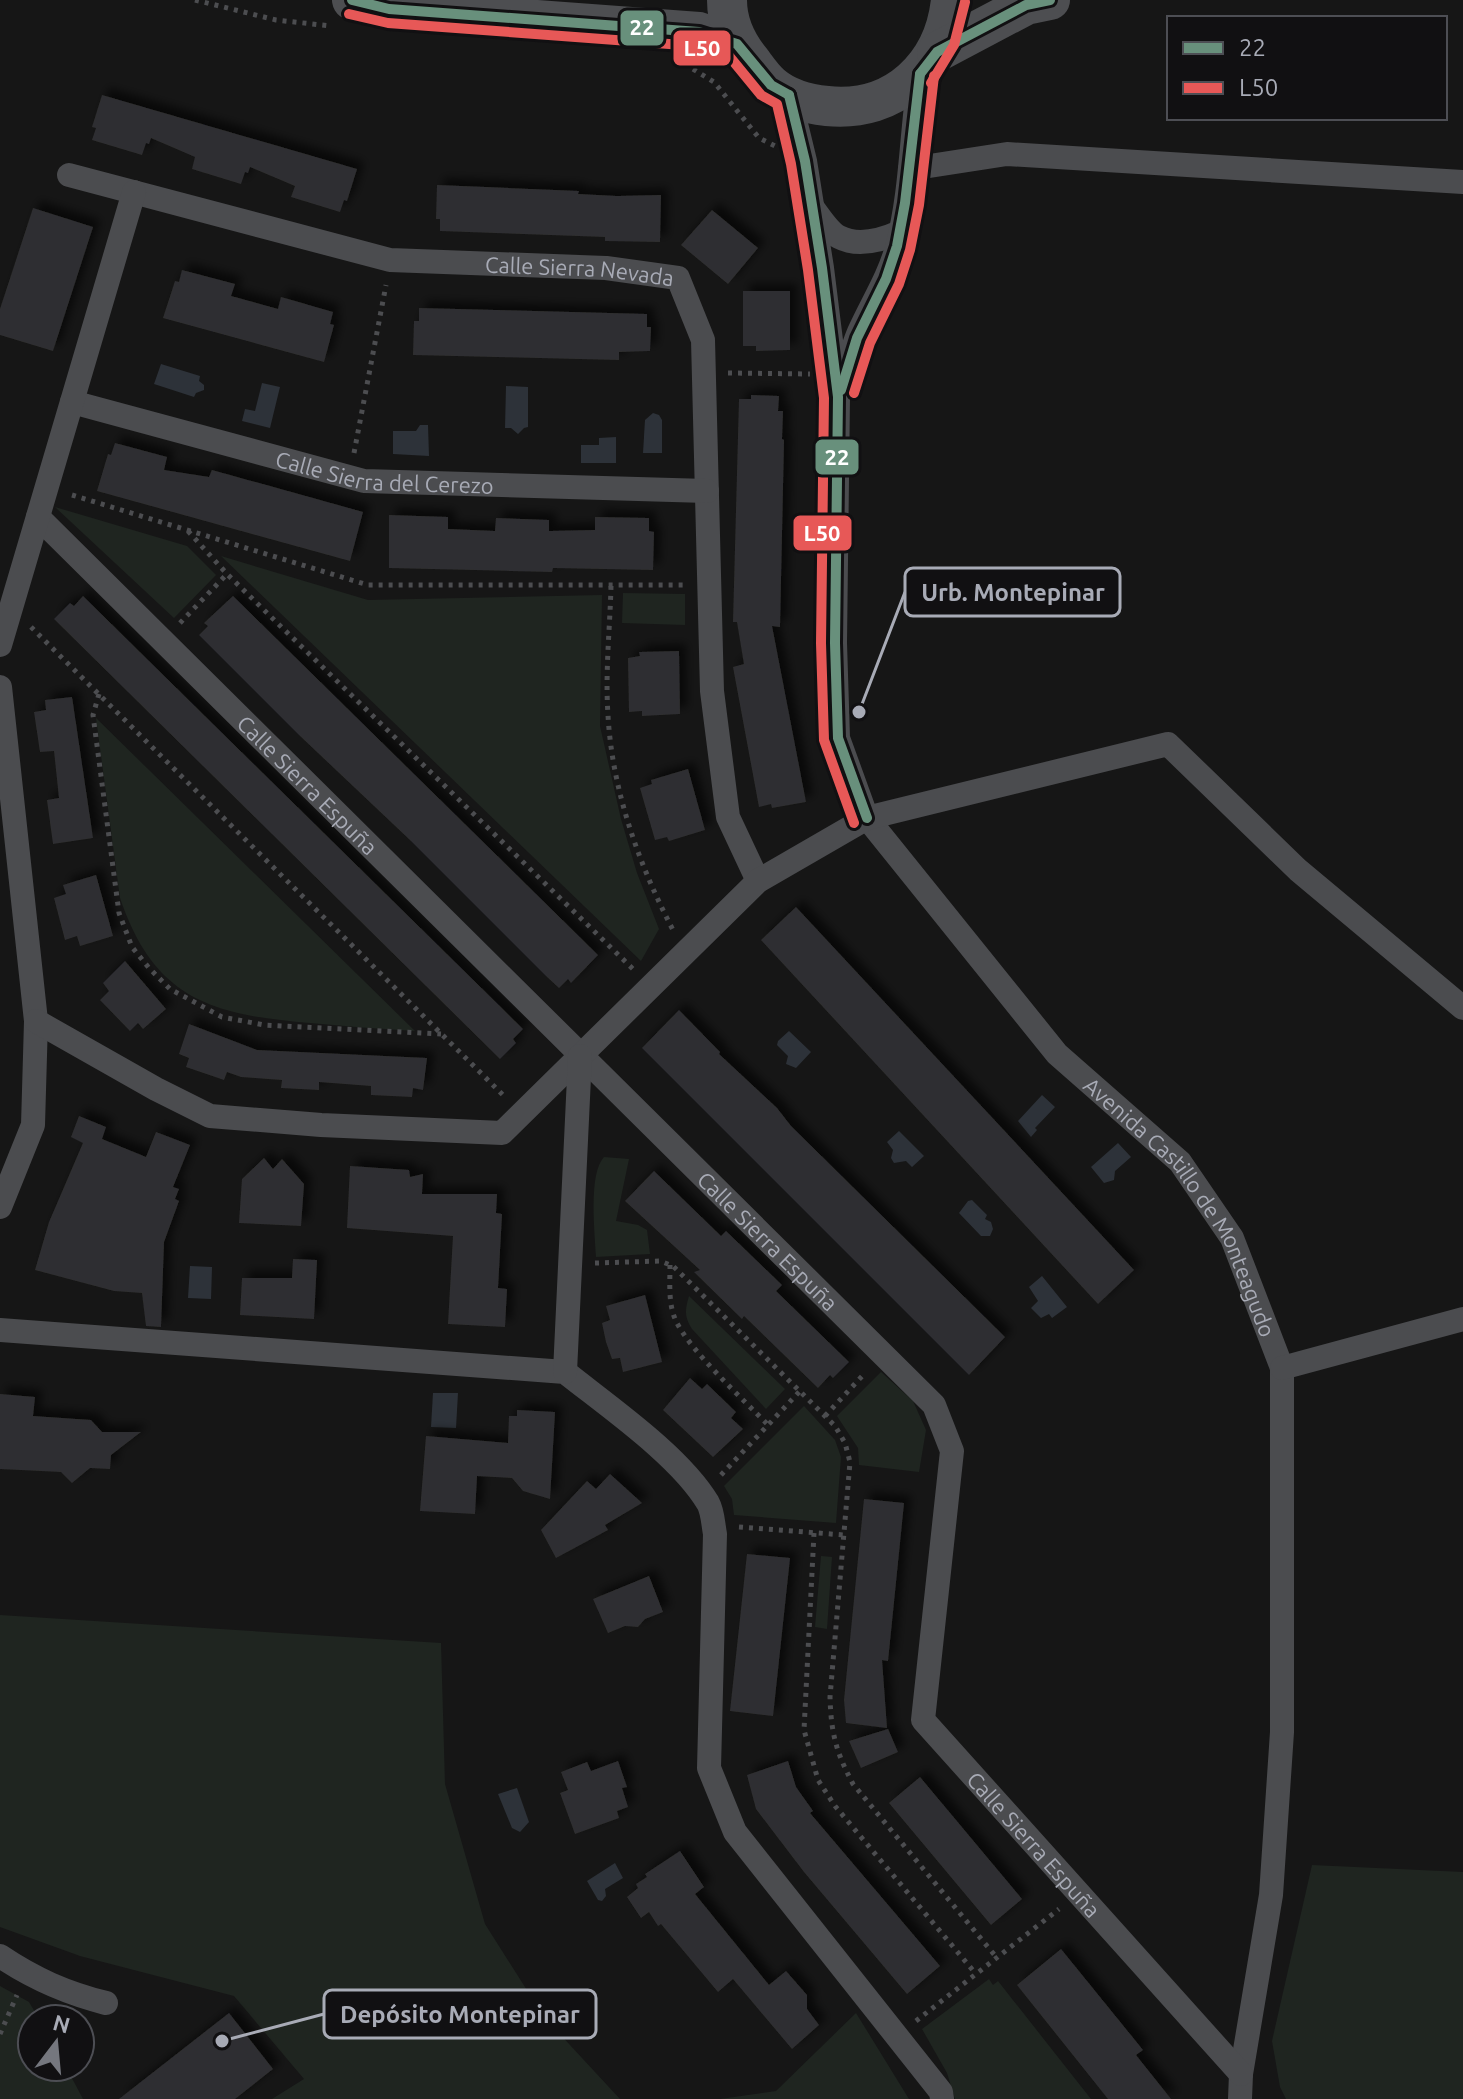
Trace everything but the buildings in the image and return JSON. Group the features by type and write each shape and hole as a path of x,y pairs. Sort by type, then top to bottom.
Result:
{"main road":[{"path":"352,0 389,9 699,32 737,44"},
{"path":"727,0 737,44 771,85 807,104 848,108 887,98 928,63 1026,5 1050,0"},
{"path":"928,63 948,23 951,0"}],"street":[{"name":"Avenida Castillo de Monteagudo","path":"836,386 880,292 900,232 908,195 913,121 928,63"},
{"name":"Avenida Castillo de Monteagudo","path":"789,95 805,161 836,386 835,643 838,738 867,818 1057,1054 1180,1162 1232,1238 1282,1368 1282,1732 1271,1895 1241,2074 1240,2099"},
{"path":"910,169 1007,154 1463,182"},
{"name":"Calle Sierra Nevada","path":"69,175 390,260 606,268 678,278 703,340 712,691 728,817 758,881"},
{"path":"0,645 134,192"},
{"path":"812,207 837,237 857,242 881,240 900,232"},
{"name":"Calle Sierra del Cerezo","path":"72,402 364,481 707,491"},
{"name":"Calle Sierra Espuña","path":"38,517 934,1405 952,1451 923,1720 1241,2074"},
{"path":"0,687 36,1021 33,1125 0,1207"},
{"path":"36,1021 210,1116 321,1125 502,1133 758,881 867,818 1168,744 1298,870 1463,1008"},
{"path":"565,1372 580,1056"},
{"path":"1282,1368 1463,1319"},
{"path":"0,1330 565,1372 685,1472 710,1506 714,1525 709,1768 735,1832 941,2092 942,2099"},
{"path":"0,1956 27,1975 68,1993 106,2003"}],"path":[{"path":"350,477 390,260"},
{"path":"704,372 836,386"},
{"path":"47,487 368,585 709,585"},
{"path":"187,530 227,574 651,986"},
{"path":"162,640 227,574"},
{"path":"611,586 608,714 624,810 650,887 685,952"},
{"path":"8,618 27,623 522,1114"},
{"path":"99,694 93,715 119,913 132,947 170,989 222,1017 264,1025 442,1034"},
{"path":"570,1264 660,1261 670,1265 835,1426 845,1443 850,1462 830,1697 831,1730 838,1756 853,1784 997,1958"},
{"path":"670,1265 669,1296 675,1319 686,1337 768,1425"},
{"path":"825,1416 882,1355"},
{"path":"702,1495 800,1391"},
{"path":"714,1525 844,1535"},
{"path":"814,1533 804,1730 818,1780 835,1806 976,1974"},
{"path":"897,2037 1079,1893"},
{"path":"0,2034 27,1975"}],"shaded area":[{"path":"161,364 200,376 204,390 194,397 154,384"},
{"path":"262,383 280,387 270,428 242,421 245,409 255,411"},
{"path":"506,386 528,387 528,427 518,434 511,428 505,428"},
{"path":"653,413 662,420 662,453 643,453 645,420"},
{"path":"420,425 428,425 429,456 393,454 393,431 416,431"},
{"path":"616,437 616,463 581,463 581,445 599,445 599,438"},
{"path":"55,507 187,546 216,575 174,618"},
{"path":"221,556 368,600 602,595 600,726 621,819 637,873 659,929 641,961"},
{"path":"623,593 685,594 685,625 622,623"},
{"path":"96,718 415,1031 310,1023 244,1014 216,1007 169,980 150,959 134,932 120,898"},
{"path":"789,1031 811,1052 796,1068 786,1064 788,1056 777,1045"},
{"path":"1042,1095 1055,1107 1035,1128 1037,1130 1031,1137 1018,1121"},
{"path":"899,1131 924,1156 912,1167 906,1161 894,1163 891,1158 893,1150 887,1142"},
{"path":"1118,1143 1131,1157 1115,1171 1114,1180 1104,1183 1091,1167"},
{"path":"604,1157 629,1159 616,1221 647,1230 650,1254 596,1257 594,1190 599,1165"},
{"path":"972,1200 987,1215 985,1219 991,1222 993,1229 990,1236 981,1236 959,1213"},
{"path":"190,1266 212,1267 211,1299 188,1298"},
{"path":"1042,1276 1067,1307 1052,1318 1049,1314 1041,1318 1031,1308 1038,1301 1029,1287"},
{"path":"689,1296 785,1389 766,1409 692,1329 686,1313"},
{"path":"881,1372 913,1401 926,1430 919,1472 859,1465 858,1448 837,1416"},
{"path":"433,1393 458,1393 456,1428 431,1427"},
{"path":"804,1406 835,1440 841,1457 836,1523 734,1515 732,1499 724,1486"},
{"path":"821,1556 832,1557 827,1629 815,1627"},
{"path":"0,1615 441,1643 445,1784 485,1924 544,2017 620,2099 272,2099 304,2079 234,1996 80,1956 0,1927"},
{"path":"517,1788 529,1822 520,1832 512,1828 498,1794"},
{"path":"615,1863 623,1878 605,1889 606,1896 602,1901 598,1900 587,1881"},
{"path":"1312,1865 1463,1872 1463,2099 1286,2099 1280,2087 1272,2041"},
{"path":"989,1979 993,1985 998,1981 1091,2099 955,2099 947,2073 922,2029"},
{"path":"0,1986 30,2003 16,2003 16,2083 74,2083 83,2099 0,2099"},
{"path":"856,2013 909,2099 720,2099 776,2091"}],"transit line":[{"name":"22","path":"352,0 389,9 699,32 737,44 771,85 789,95"},
{"name":"22","path":"920,74 937,52 1026,5 1050,0"},
{"name":"L50","path":"931,83 954,45 965,2"},
{"name":"L50","path":"349,14 388,23 696,46 729,56 761,95 777,104 791,164 808,270 824,398 821,643 824,740 854,823"},
{"name":"22","path":"841,390 857,338 886,279 897,246 920,74"},
{"name":"L50","path":"854,393 870,343 899,284 910,250 919,205 934,76"},
{"name":"22","path":"789,95 805,161 838,397 835,643 838,738 867,818"}],"place":[{"name":"Urb. Montepinar","path":"859,712"},
{"name":"Depósito Montepinar","path":"222,2041"}]}
